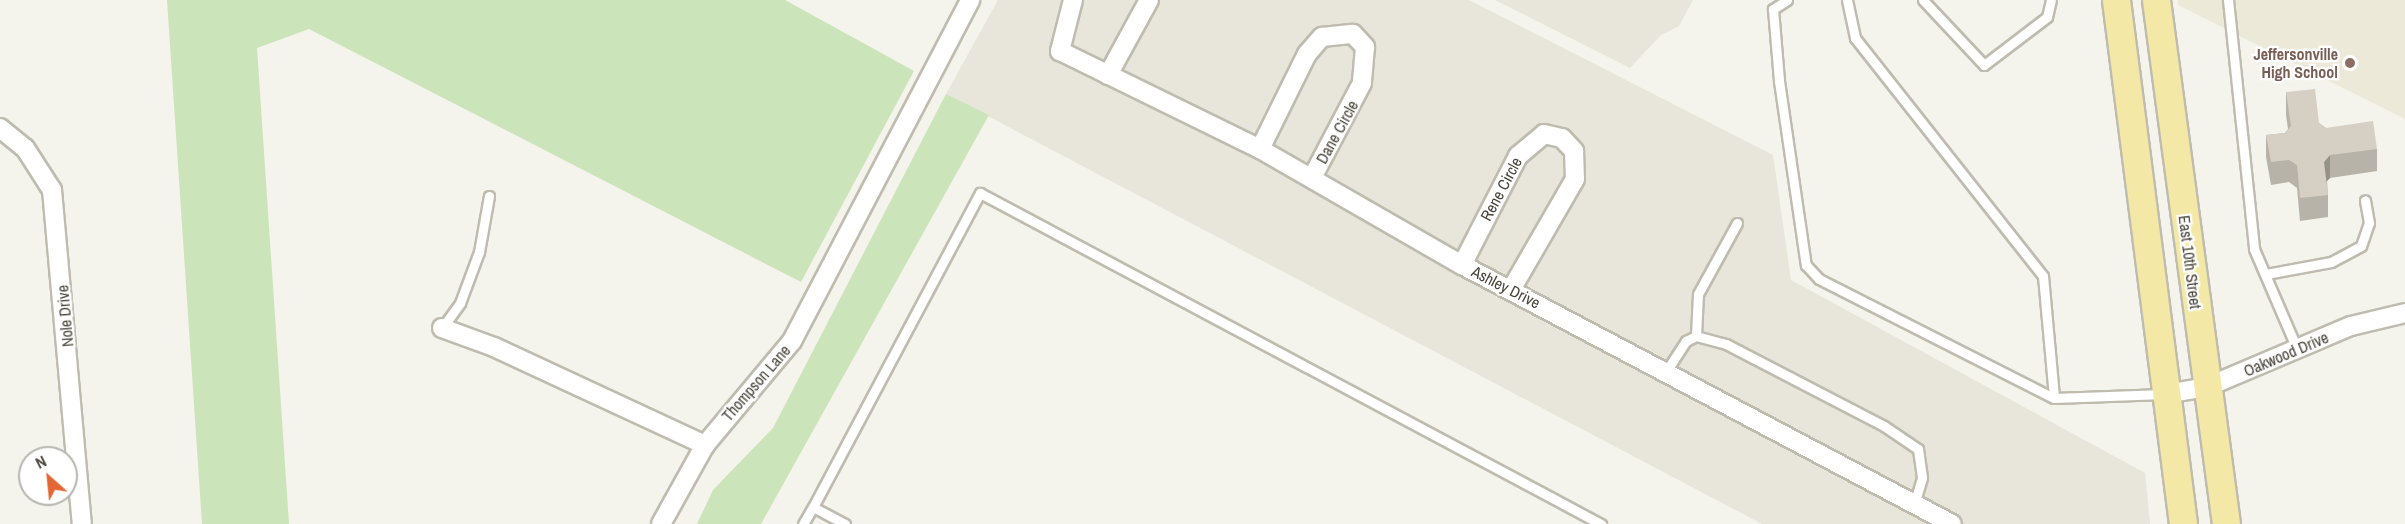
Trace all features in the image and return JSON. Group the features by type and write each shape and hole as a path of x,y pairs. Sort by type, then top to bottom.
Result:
{"main road":[{"path":"2116,0 2183,524"},
{"name":"East 10th Street","path":"2156,0 2226,524"}],"street":[{"name":"Thompson Lane","path":"661,524 705,445 792,341 970,0"},
{"name":"Ashley Drive","path":"1073,0 1060,51 1260,149 1462,265 1667,370 1952,524"},
{"path":"1108,75 1149,0"},
{"name":"Dane Circle","path":"1260,149 1307,54 1322,38 1353,34 1365,47 1362,83 1312,178"},
{"name":"Nole Drive","path":"0,128 25,148 52,189 82,524"},
{"name":"Rene Circle","path":"1462,265 1518,156 1544,134 1562,138 1574,151 1575,178 1511,290"},
{"name":"Oakwood Drive","path":"2166,394 2206,387 2352,326 2405,314"},
{"path":"442,328 494,347 705,445"}],"lane":[{"path":"1787,0 1773,9 1806,265 1818,279 2054,398 2166,394"},
{"path":"1847,0 1856,38 2043,276 2054,398"},
{"path":"1923,0 1984,65 2047,17 2051,0"},
{"path":"2228,0 2254,249 2297,349"},
{"path":"803,524 980,193 1601,524"},
{"path":"442,328 460,303 480,252 489,196"},
{"path":"2266,274 2331,262 2361,246 2369,223 2365,200"},
{"path":"1696,336 1698,294 1737,223"},
{"path":"1667,370 1686,341 1696,336 1737,350 1918,449 1922,478 1914,504"},
{"path":"813,507 845,524"}],"shaded area":[{"path":"998,0 1469,0 1773,155 1791,280 2145,473 2150,524 1762,524 946,94"},
{"path":"1495,0 1693,0 1679,26 1661,35 1630,68"},
{"name":"Jeffersonville High School","path":"2178,0 2405,0 2405,119 2178,5"}],"green space":[{"path":"167,0 785,0 914,71 801,282 309,29 257,48 289,524 202,524"},
{"path":"946,94 989,115 761,524 697,524 713,490 773,428"}],"building":[{"path":"2315,89 2319,123 2326,128 2373,121 2377,149 2330,155 2324,162 2328,195 2300,198 2297,165 2289,160 2271,162 2266,135 2285,133 2291,126 2286,92"}],"place":[{"name":"Jeffersonville High School","path":"2350,63"}]}
